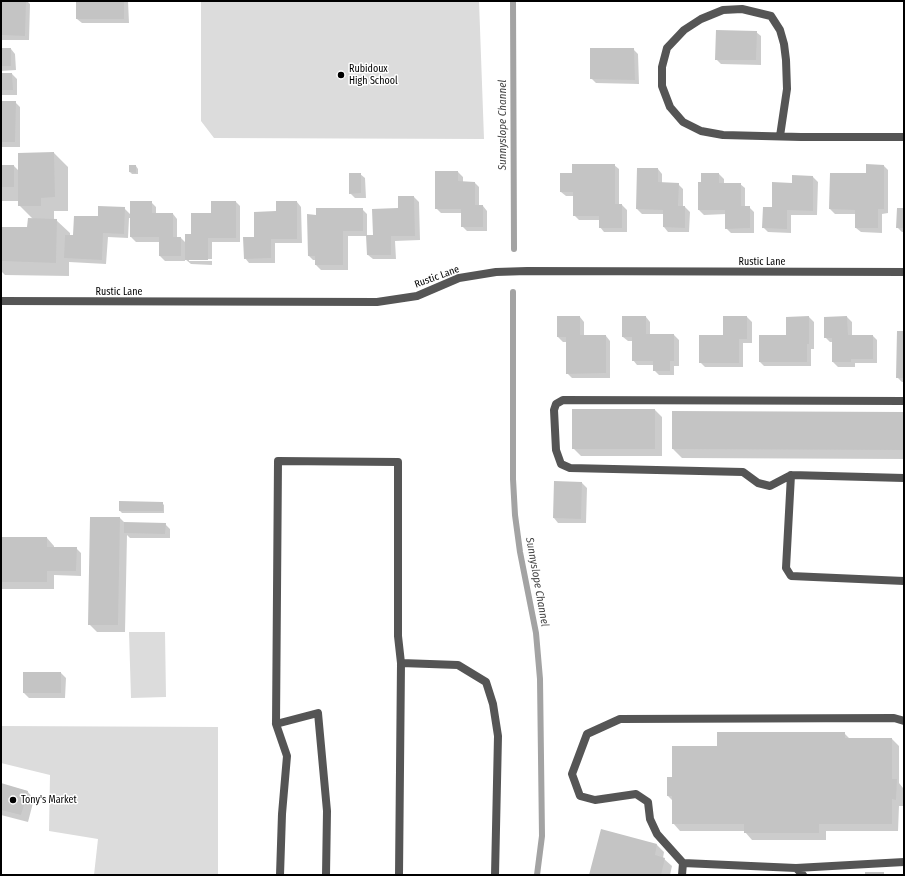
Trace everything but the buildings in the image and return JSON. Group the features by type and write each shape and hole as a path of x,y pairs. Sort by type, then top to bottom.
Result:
{"street":[{"path":"780,136 787,89 786,60 780,30 771,16 742,9 724,10 701,20 684,30 667,48 662,67 662,86 670,107 683,122 700,131 723,135 780,136 904,137"},
{"name":"Rustic Lane","path":"1,302 377,302 417,296 459,278 496,272 519,271 904,272"},
{"path":"904,401 563,400 556,404 554,410 556,450 561,464 570,468 743,472 758,483 770,486 791,475 904,478"},
{"path":"280,875 282,814 287,756 276,724 278,461 398,462 398,636 401,663 399,875"},
{"path":"791,475 786,568 791,576 904,581"},
{"path":"401,663 458,665 486,682 493,704 498,736 495,875"},
{"path":"276,724 318,712 327,811 326,875"},
{"path":"904,720 894,718 620,719 587,734 572,774 580,796 595,800 636,794 648,802 650,819 657,834 683,863 796,868 904,862"},
{"path":"682,875 683,863"},
{"path":"796,868 803,875"}],"shaded area":[{"name":"Rubidoux High School","path":"201,1 479,1 484,139 214,138 201,121"},
{"path":"129,632 165,632 166,697 131,698"},
{"path":"1,726 218,727 218,875 94,875 98,839 49,831 50,775 1,763"}],"waterway":[{"name":"Sunnyslope Channel","path":"513,1 514,249"},
{"name":"Sunnyslope Channel","path":"513,292 513,479 515,515 520,552 536,633 540,679 542,836 537,875"}],"place":[{"name":"Rubidoux High School","path":"341,75"},
{"name":"Tony's Market","path":"13,800"}]}
